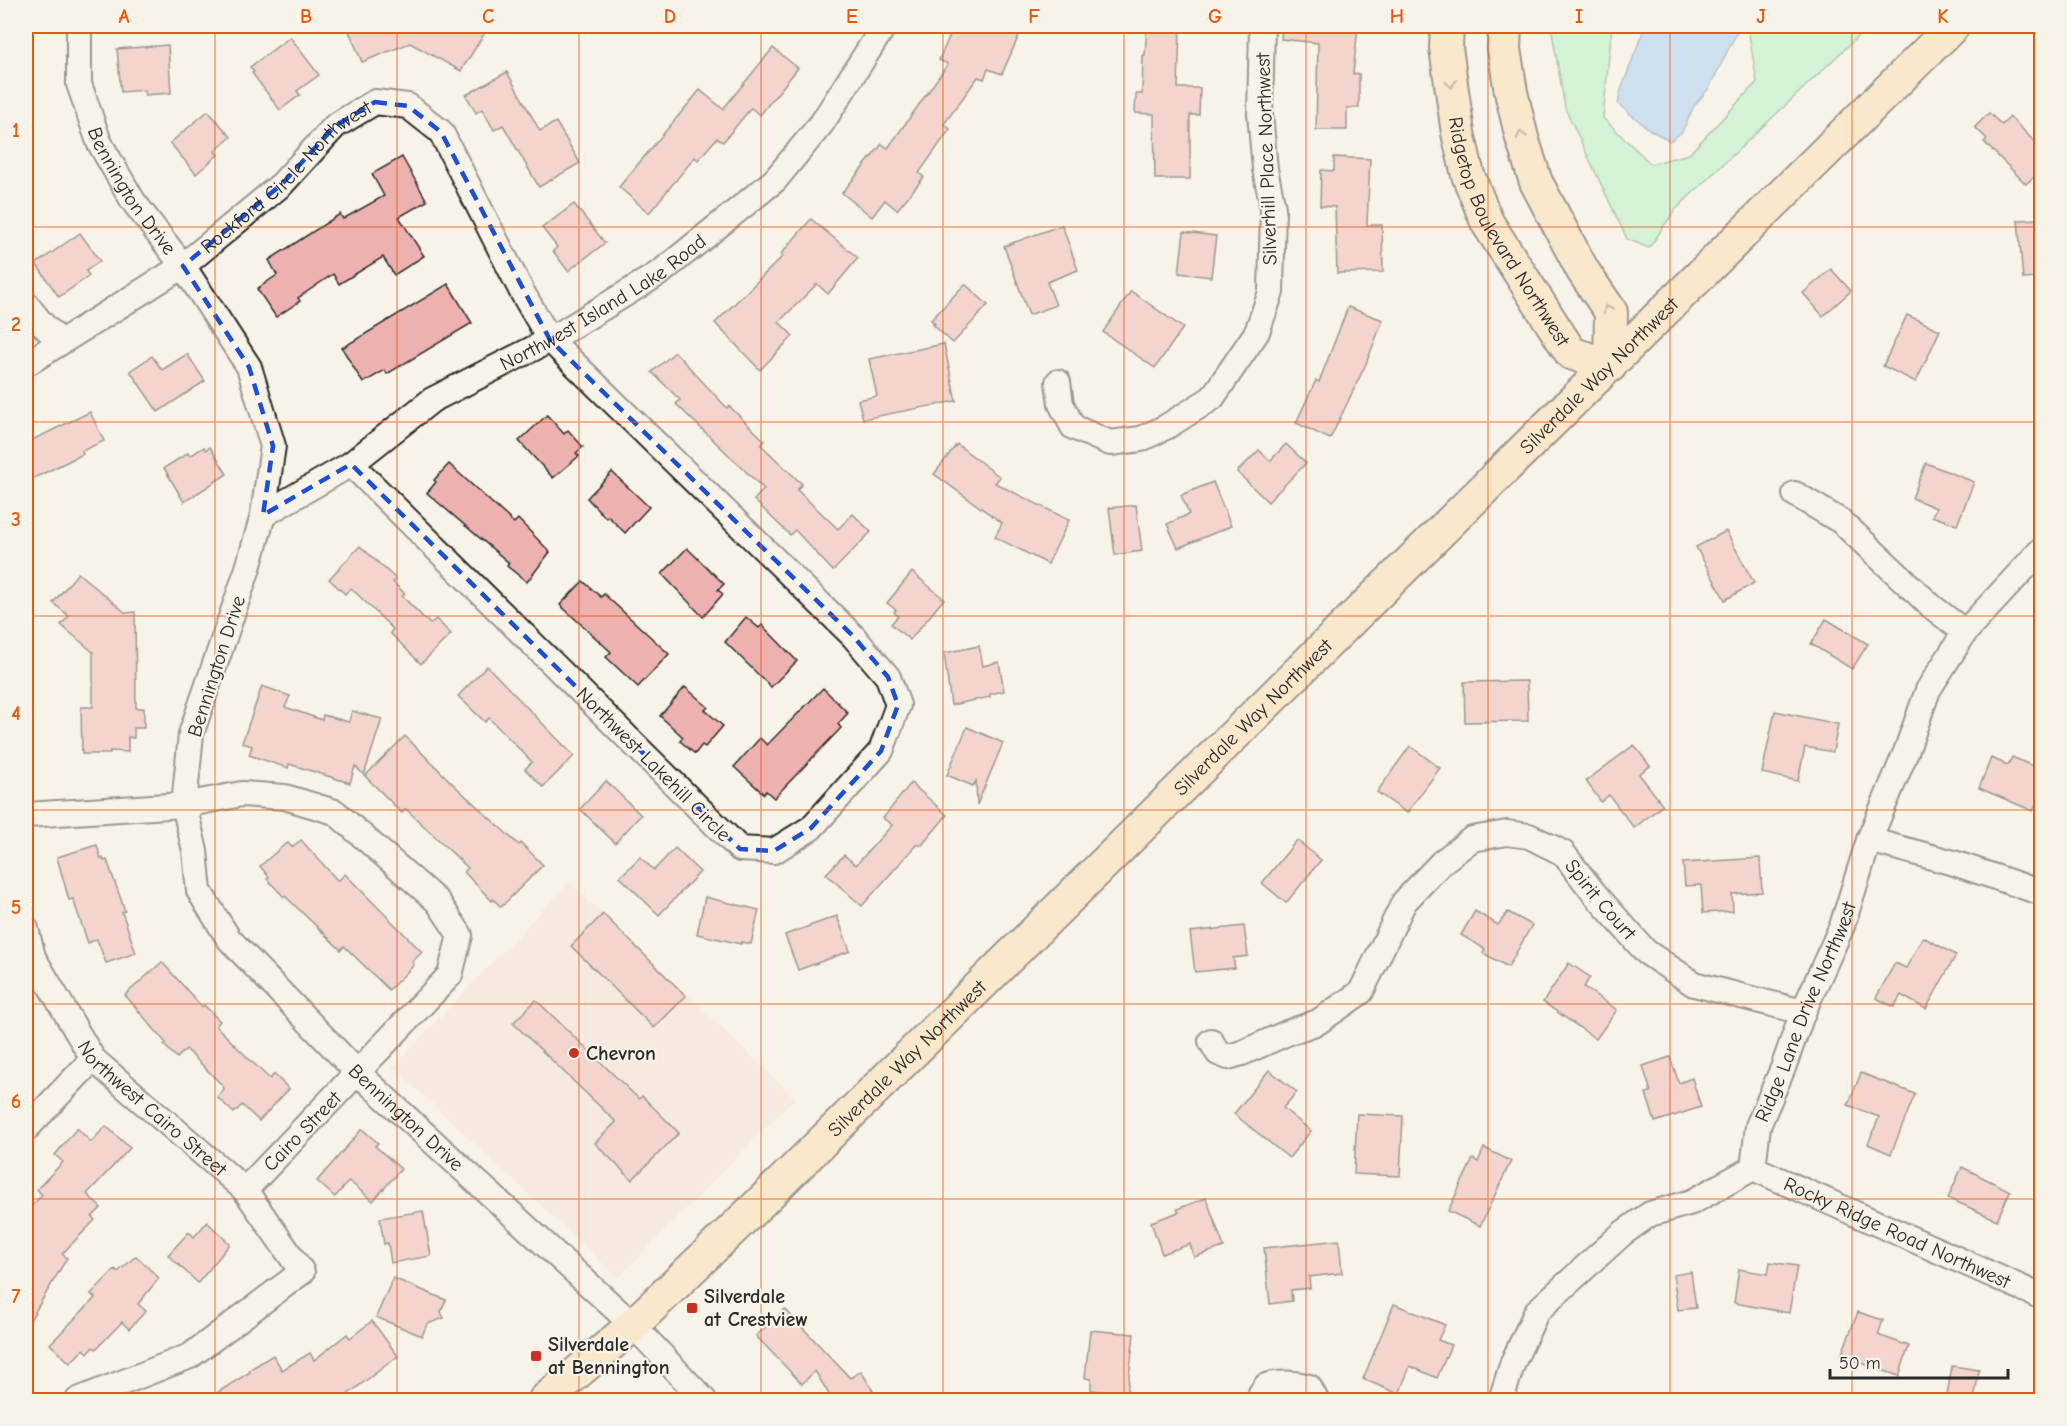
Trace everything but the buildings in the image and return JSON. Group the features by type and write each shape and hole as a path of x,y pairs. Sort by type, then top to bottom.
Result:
{"main road":[{"name":"Ridgetop Boulevard Northwest","path":"1447,26 1446,48 1458,133 1468,175 1487,222 1572,353 1610,366 1611,312 1583,271 1536,182 1511,92 1504,49 1505,26"},
{"name":"Silverdale Way Northwest","path":"545,1401 633,1325 761,1202 1953,26"}],"street":[{"name":"Bennington Drive","path":"80,26 79,84 99,142 133,201 183,266 249,367 273,446 263,515 248,568 191,734 184,806 195,851 199,891 229,939 358,1073 633,1325 704,1401"},
{"name":"Silverhill Place Northwest","path":"1058,382 1061,404 1072,427 1110,443 1141,439 1166,427 1212,398 1257,332 1271,292 1273,208 1265,169 1260,114 1262,26"},
{"name":"Northwest Island Lake Road","path":"263,515 351,464 432,400 550,340 661,272 775,180 822,123 874,29"},
{"name":"Rockford Circle Northwest","path":"26,364 183,266 282,184 335,126 375,102 408,106 441,132 522,292 550,340"},
{"path":"26,304 43,326 61,342"},
{"name":"Northwest Lakehill Circle","path":"351,464 740,849 774,851 784,846 811,828 881,752 898,705 888,677 852,636 550,340"},
{"path":"1795,494 1842,522 1931,606 1965,632"},
{"name":"Ridge Lane Drive Northwest","path":"1753,1168 1758,1126 1783,1068 1803,1012 1842,926 1869,840 1906,752 1928,690 1965,632 2042,549"},
{"name":"Cairo Street","path":"26,815 184,806 242,794 285,797 335,812 438,902 460,935 450,975 245,1190"},
{"name":"Spirit Court","path":"1211,1041 1218,1053 1228,1057 1242,1053 1318,1022 1361,992 1404,902 1442,862 1472,839 1507,833 1529,836 1563,853 1594,893 1646,952 1694,984 1803,1012"},
{"path":"1869,840 1954,863 2042,892"},
{"name":"Northwest Cairo Street","path":"26,929 33,957 93,1059 245,1190 302,1272 190,1356 78,1401"},
{"path":"26,1129 93,1059"},
{"path":"1502,1401 1513,1362 1537,1311 1623,1233 1650,1214 1692,1202 1753,1168"},
{"name":"Rocky Ridge Road Northwest","path":"1753,1168 2042,1297"},
{"path":"1261,1401 1261,1393 1266,1386 1301,1384 1309,1387 1316,1401"}],"highlighted area":[{"path":"375,102 408,106 441,132 550,340 853,636 888,677 898,705 881,751 811,828 774,851 740,849 351,464 263,515 273,446 249,367 183,266 282,184 335,126"}],"shaded area":[{"path":"569,882 795,1098 618,1278 393,1067"}],"green space":[{"path":"1551,26 1612,26 1603,118 1651,164 1689,154 1757,82 1749,34 1754,26 1869,26 1675,210 1649,248 1627,239 1565,108"}],"water":[{"path":"1645,26 1740,26 1709,88 1694,106 1682,132 1670,141 1650,130 1618,104"}],"place":[{"name":"Chevron","path":"574,1053"},
{"name":"Silverdale at Crestview","path":"692,1308"},
{"name":"Silverdale at Bennington","path":"536,1356"}]}
